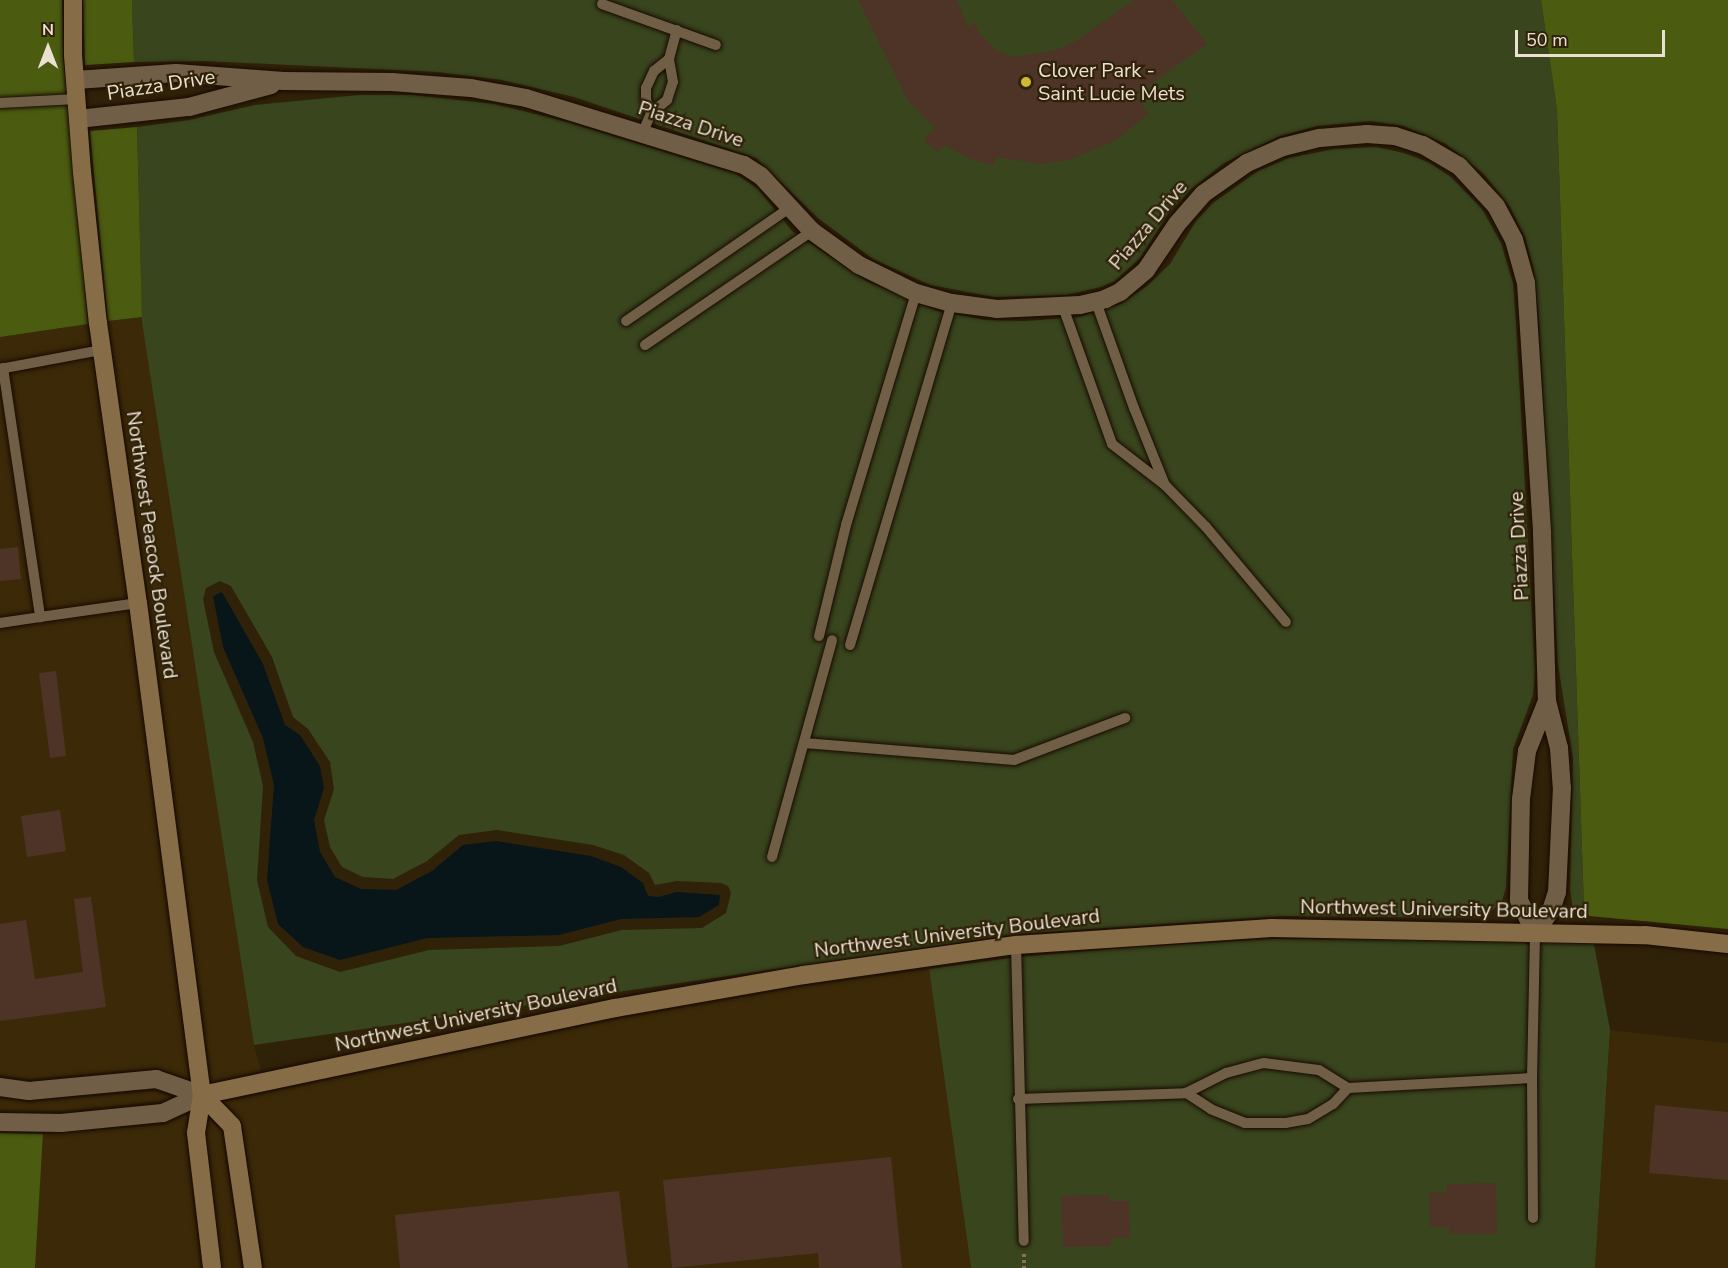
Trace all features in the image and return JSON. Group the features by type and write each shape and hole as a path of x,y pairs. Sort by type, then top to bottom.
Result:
{"street":[{"name":"Northwest Peacock Boulevard","path":"73,0 76,99 102,350 138,603 202,1095 196,1133 212,1268"},
{"name":"Piazza Drive","path":"76,80 176,74 284,81 392,82 471,88 543,102 643,132 753,169 812,231 859,265 916,293 952,303 997,309 1064,307 1096,302 1112,296 1137,279 1188,210 1213,186 1247,163 1283,147 1326,137 1380,134 1423,145 1459,166 1486,193 1506,223 1520,256 1526,283 1542,543 1547,701 1561,767 1557,892 1551,910 1535,933 1519,900 1521,799 1527,751 1547,701"},
{"name":"Piazza Drive","path":"78,119 189,107 284,81"},
{"name":"Northwest University Boulevard","path":"202,1095 615,1008 804,975 1016,945 1271,928 1645,935 1728,944"},
{"path":"0,1087 29,1091 156,1079 202,1095 232,1126 253,1268"},
{"path":"0,1122 61,1123 163,1113 202,1095"}],"lane":[{"path":"602,4 716,45"},
{"path":"643,132 651,113 667,100 673,82 669,59 676,30"},
{"path":"651,113 646,100 646,88 654,71 669,59"},
{"path":"0,103 76,99"},
{"path":"626,321 789,208"},
{"path":"645,345 812,231"},
{"path":"819,636 846,525 916,293"},
{"path":"1096,302 1134,408 1165,485"},
{"path":"850,645 952,303"},
{"path":"1064,307 1112,444 1117,451 1165,485 1206,527 1286,622"},
{"path":"40,617 6,420 2,368 102,350"},
{"path":"0,623 138,603"},
{"path":"772,857 832,640"},
{"path":"804,743 1014,760 1125,718"},
{"path":"1533,1218 1532,1078 1535,933"},
{"path":"1016,945 1018,1099 1024,1241"},
{"path":"1018,1099 1186,1093 1226,1073 1264,1063 1319,1070 1348,1088 1532,1078"},
{"path":"1186,1093 1211,1109 1245,1123 1286,1123 1308,1119 1333,1104 1348,1088"}],"shaded area":[{"path":"142,317 254,1045 261,1071 211,1082 150,612 108,321"},
{"path":"88,324 128,604 189,1079 156,1068 30,1079 0,1075 0,337"},
{"path":"222,592 263,664 285,725 300,735 320,766 324,788 314,820 320,852 335,877 361,889 396,890 432,871 463,845 496,841 591,856 621,867 643,883 648,896 658,897 677,892 720,895 719,905 699,917 621,919 559,935 427,938 340,960 303,947 278,924 267,880 274,785 263,738 223,647 213,596"},
{"path":"929,969 971,1268 264,1268 242,1124 224,1102 617,1019 806,986"},
{"path":"1610,1030 1728,1043 1728,1268 1595,1268"},
{"path":"156,1091 171,1097 161,1101 61,1111 0,1110 0,1098 28,1102"},
{"path":"188,1114 186,1135 201,1268 35,1268 43,1134 164,1125"},
{"path":"209,1118 222,1132 242,1268 222,1268 206,1133"}],"green space":[{"path":"0,0 62,0 63,56 88,324 0,337"},
{"path":"83,0 132,0 134,62 85,65"},
{"path":"132,0 1541,0 1557,110 1584,908 1589,921 1573,908 1570,890 1573,758 1558,665 1539,320 1534,270 1525,237 1510,207 1484,174 1446,144 1404,126 1371,121 1317,126 1280,136 1224,163 1190,190 1168,214 1140,258 1115,281 1101,287 1066,295 994,297 930,285 873,259 818,218 756,158 574,97 502,80 437,72 204,61 134,62"},
{"path":"1541,0 1728,0 1728,929 1589,916 1584,908 1557,110"},
{"path":"359,95 412,95 495,104 567,122 736,174 758,189 792,231 866,281 937,311 985,320 1025,321 1079,317 1121,304 1147,286 1170,264 1196,221 1213,203 1258,171 1289,158 1334,149 1376,147 1404,153 1430,163 1451,177 1482,209 1501,243 1513,283 1535,672 1533,695 1513,749 1506,888 1501,904 1486,914 1474,918 1283,916 1016,934 254,1045 142,322 137,127 189,120 255,105","holes":["220,581 231,586 272,657 293,717 308,729 330,762 334,789 324,820 330,847 342,867 363,877 393,879 427,861 459,835 497,830 593,845 624,855 649,873 655,885 677,881 721,883 728,886 731,893 726,913 702,928 622,930 559,946 429,950 340,972 296,956 268,927 257,880 263,786 253,742 214,652 203,599 206,588"]},
{"path":"137,127 142,317 108,321 90,131"},
{"path":"1273,939 1521,941 1531,946 1534,942 1594,944 1610,1030 1595,1268 971,1268 929,969 1018,957"},
{"path":"0,1133 43,1134 35,1268 0,1268"}],"building":[{"name":"Clover Park - Saint Lucie Mets","path":"858,0 957,0 968,27 975,23 979,33 996,50 1013,57 1057,50 1076,41 1134,0 1172,0 1207,44 1137,94 1148,115 1116,140 1069,160 1040,164 997,157 993,166 966,157 945,145 938,152 924,141 934,127 908,101"},
{"path":"18,547 21,579 0,581 0,549"},
{"path":"56,671 66,756 50,758 39,673"},
{"path":"60,810 66,851 27,857 21,816"},
{"path":"91,897 106,1007 0,1021 0,924 26,920 35,979 83,972 74,899"},
{"path":"1655,1105 1728,1112 1728,1180 1649,1173"},
{"path":"891,1157 902,1268 819,1268 818,1253 672,1268 663,1180"},
{"path":"1496,1183 1497,1234 1449,1234 1449,1227 1430,1227 1429,1193 1447,1192 1447,1184"},
{"path":"619,1191 628,1268 400,1268 395,1215"},
{"path":"1109,1195 1110,1201 1129,1201 1130,1238 1111,1238 1111,1246 1063,1247 1061,1196"}],"place":[{"name":"Clover Park - Saint Lucie Mets","path":"1026,82"}]}
